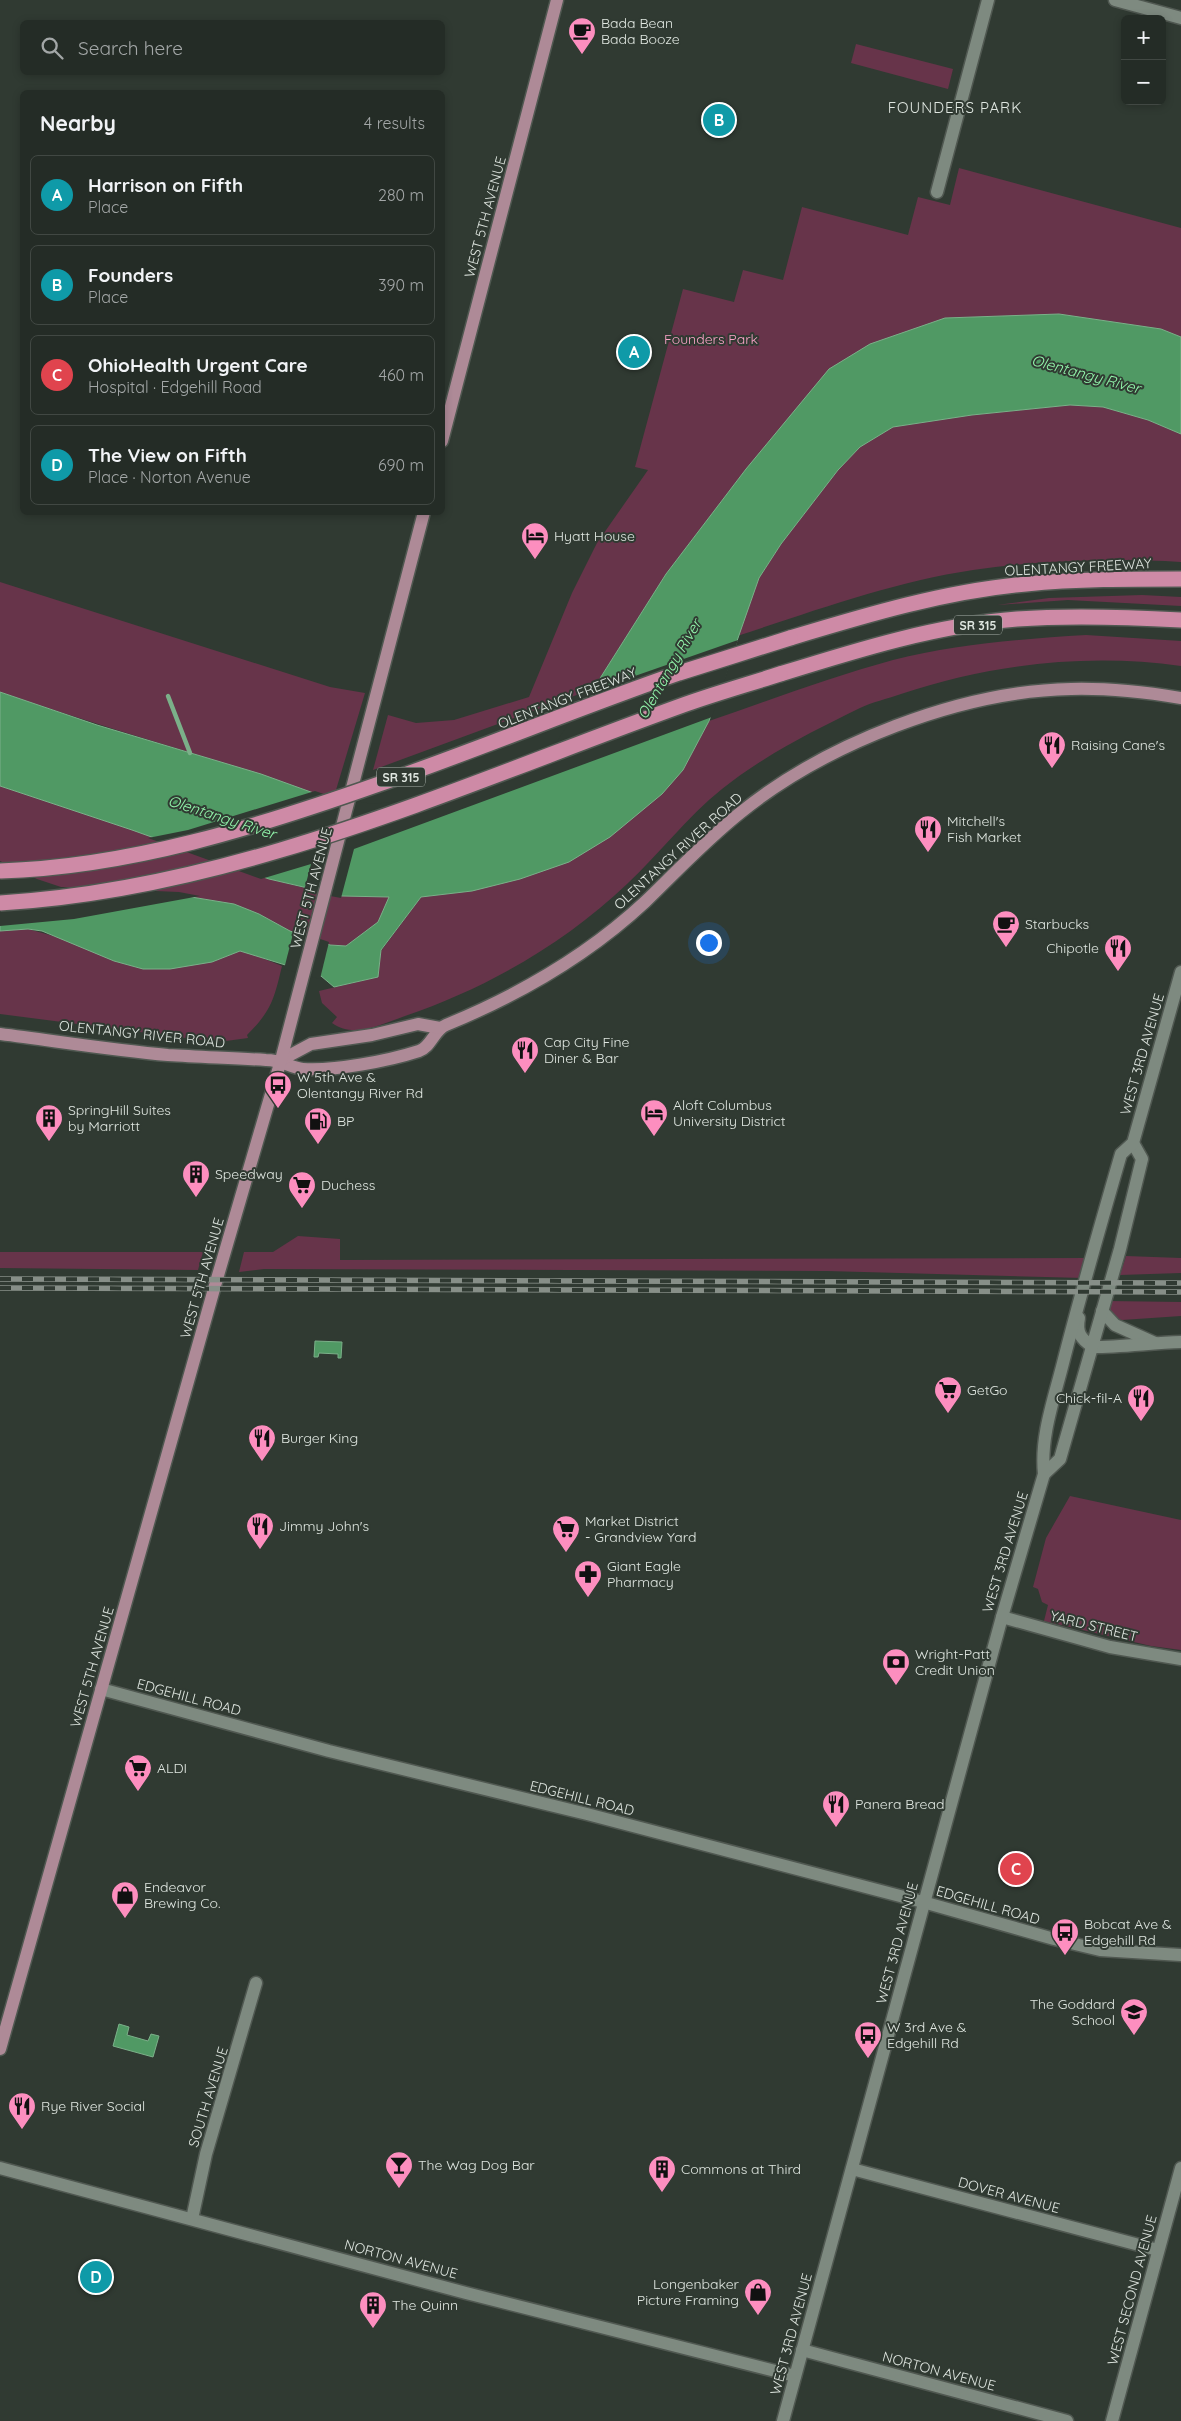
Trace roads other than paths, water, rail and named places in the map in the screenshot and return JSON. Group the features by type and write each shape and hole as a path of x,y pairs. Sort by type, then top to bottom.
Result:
{"highway":[{"name":"OLENTANGY FREEWAY","path":"0,871 32,870 135,856 279,819 425,768 678,673 790,638 934,599 979,590 1026,584 1109,580 1181,580"},
{"name":"SR 315","path":"0,903 34,901 141,886 288,849 436,798 688,703 826,660 940,630 1016,619 1102,616 1181,620"}],"main road":[{"name":"WEST 5TH AVENUE","path":"445,429 557,0"},
{"name":"WEST 5TH AVENUE","path":"0,2049 301,988 423,515"},
{"name":"OLENTANGY RIVER ROAD","path":"0,1034 168,1055 281,1060 299,1069 361,1064 423,1050 440,1028 529,987 573,959 643,904 696,850 741,812 802,770 876,734 942,711 1009,695 1072,689 1137,691 1181,698"},
{"path":"281,1060 310,1044 372,1035 418,1024 440,1028"}],"street":[{"path":"937,192 988,0"},
{"path":"1114,0 1181,18"},
{"name":"WEST 3RD AVENUE","path":"783,2421 923,1902 1002,1617 1044,1474 1042,1455 1053,1401 1105,1206 1121,1154 1133,1144 1181,972"},
{"name":"WEST 3RD AVENUE","path":"1044,1474 1060,1459 1093,1347 1142,1160 1133,1144"},
{"path":"1105,1206 1108,1211 1106,1229 1078,1327 1080,1337 1093,1347 1112,1348 1155,1342 1181,1342"},
{"path":"1102,1311 1115,1325 1155,1342"},
{"name":"YARD STREET","path":"1002,1617 1110,1647 1181,1659"},
{"name":"EDGEHILL ROAD","path":"101,1689 329,1751 587,1814 923,1902 1054,1939 1100,1950 1181,1955"},
{"name":"SOUTH AVENUE","path":"192,2219 206,2154 256,1983"},
{"name":"NORTON AVENUE","path":"0,2168 466,2293 795,2376"},
{"name":"WEST SECOND AVENUE","path":"1112,2421 1181,2168"},
{"name":"DOVER AVENUE","path":"852,2169 1158,2250"},
{"name":"NORTON AVENUE","path":"802,2350 1067,2421"}],"water":[{"name":"Olentangy River","path":"1059,314 1161,329 1181,337 1181,434 1148,420 1103,407 1070,405 972,415 893,427 860,447 838,470 781,544 759,578 709,721 683,770 662,794 610,837 569,862 520,879 472,891 421,897 381,950 378,977 334,987 321,976 240,951 212,962 170,969 143,969 114,961 42,931 28,929 0,931 0,863 36,882 61,890 179,895 234,904 259,914 290,931 330,945 346,946 378,922 389,897 342,896 269,879 132,830 0,786 0,692 97,725 261,774 333,800 372,807 429,800 554,751 666,574 746,469 829,369 870,344 945,318"},
{"path":"315,1341 342,1342 341,1358 338,1358 338,1354 319,1353 318,1357 314,1357"},
{"path":"119,2024 129,2027 127,2035 148,2041 151,2034 159,2036 153,2057 113,2046"}],"waterway":[{"path":"168,696 190,753"}],"railway":[{"path":"0,1279 1181,1283"},
{"path":"0,1288 1181,1292"}],"place":[{"name":"Bada Bean Bada Booze","path":"582,55"},
{"name":"Founders","path":"719,120"},
{"name":"Harrison on Fifth","path":"634,352"},
{"name":"Hyatt House","path":"535,560"},
{"name":"Raising Cane's","path":"1052,769"},
{"name":"Mitchell's Fish Market","path":"928,853"},
{"name":"Starbucks","path":"1006,948"},
{"name":"Chipotle","path":"1118,972"},
{"name":"Cap City Fine Diner & Bar","path":"525,1074"},
{"name":"W 5th Ave & Olentangy River Rd","path":"278,1109"},
{"name":"Aloft Columbus University District","path":"654,1137"},
{"name":"SpringHill Suites by Marriott","path":"49,1142"},
{"name":"BP","path":"318,1145"},
{"name":"Speedway","path":"196,1198"},
{"name":"Duchess","path":"302,1209"},
{"name":"GetGo","path":"948,1414"},
{"name":"Chick-fil-A","path":"1141,1422"},
{"name":"Burger King","path":"262,1462"},
{"name":"Jimmy John's","path":"260,1550"},
{"name":"Market District - Grandview Yard","path":"566,1553"},
{"name":"Giant Eagle Pharmacy","path":"588,1598"},
{"name":"Wright-Patt Credit Union","path":"896,1686"},
{"name":"ALDI","path":"138,1792"},
{"name":"Panera Bread","path":"836,1828"},
{"name":"OhioHealth Urgent Care","path":"1016,1869"},
{"name":"Endeavor Brewing Co.","path":"125,1919"},
{"name":"Bobcat Ave & Edgehill Rd","path":"1065,1956"},
{"name":"The Goddard School","path":"1134,2036"},
{"name":"W 3rd Ave & Edgehill Rd","path":"868,2059"},
{"name":"Rye River Social","path":"22,2130"},
{"name":"The Wag Dog Bar","path":"399,2189"},
{"name":"Commons at Third","path":"662,2193"},
{"name":"The View on Fifth","path":"96,2277"},
{"name":"Longenbaker Picture Framing","path":"758,2316"},
{"name":"The Quinn","path":"373,2329"}],"district":[{"name":"FOUNDERS PARK","path":"955,107"}],"park label":[{"name":"Founders Park","path":"711,339"}]}
